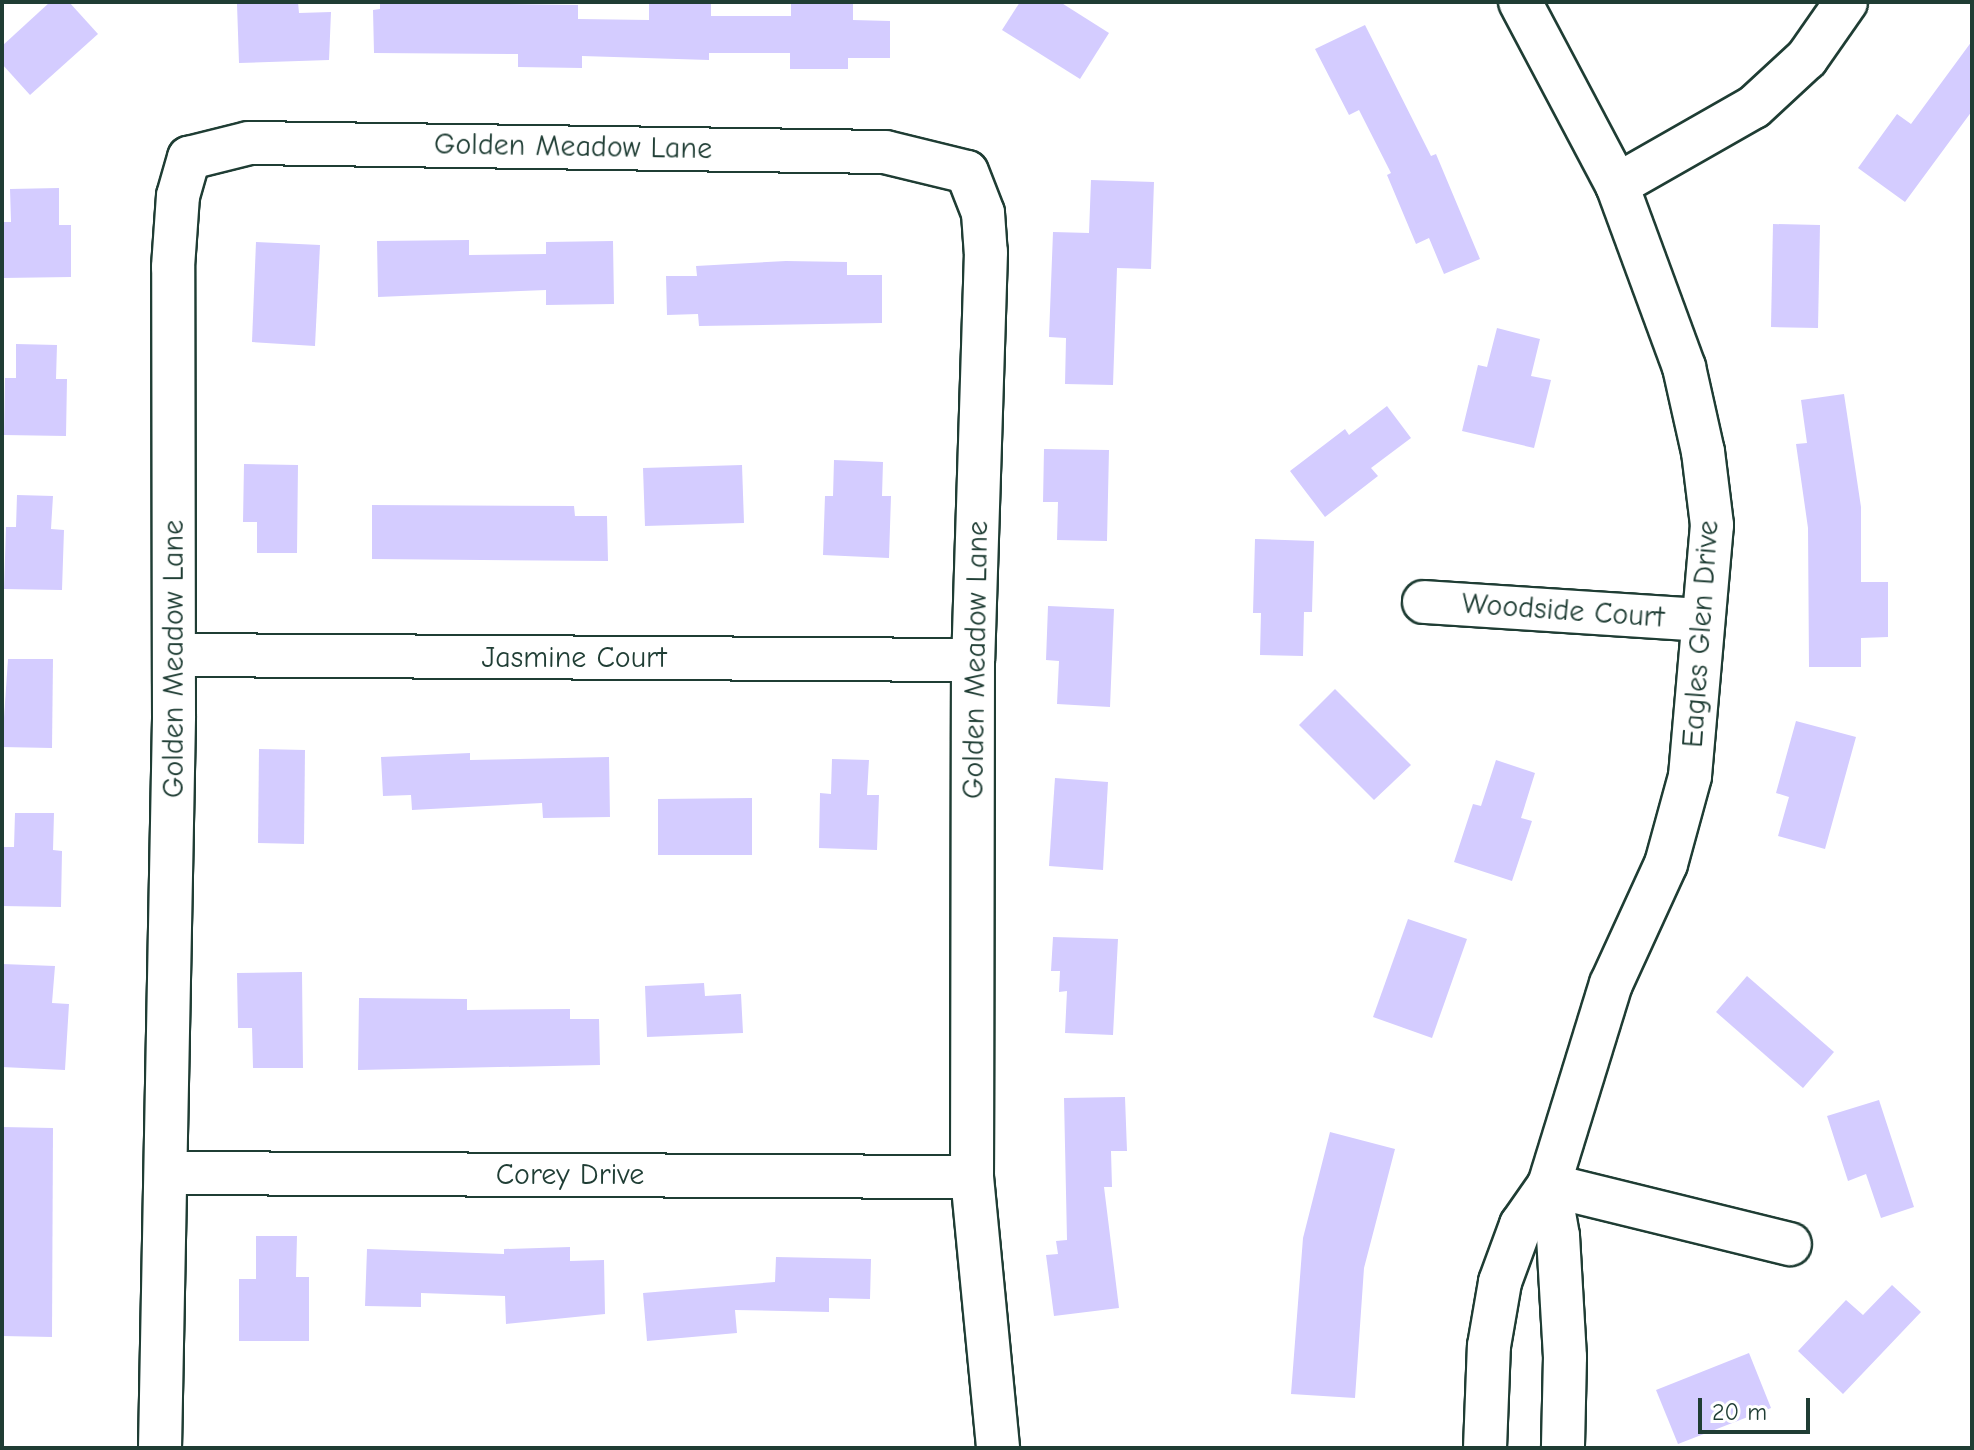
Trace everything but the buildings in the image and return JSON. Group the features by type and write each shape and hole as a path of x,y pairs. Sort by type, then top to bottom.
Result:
{"street":[{"name":"Eagles Glen Drive","path":"1485,1448 1489,1346 1500,1282 1521,1225 1549,1185 1611,984 1666,864 1690,776 1712,525 1703,452 1684,367 1617,185 1520,2"},
{"path":"1617,185 1754,107 1807,58 1846,2"},
{"name":"Golden Meadow Lane","path":"160,1448 169,1173 175,655 173,267 178,196 189,158 249,143 885,152 967,172 983,213 986,252 973,660 972,1177 998,1448"},
{"name":"Woodside Court","path":"1424,602 1702,620"},
{"name":"Jasmine Court","path":"175,655 973,660"},
{"name":"Corey Drive","path":"169,1173 972,1177"},
{"name":"Eagles Glen Drive","path":"1549,1185 1558,1236 1565,1357 1563,1448"},
{"path":"1549,1185 1790,1244"}]}
